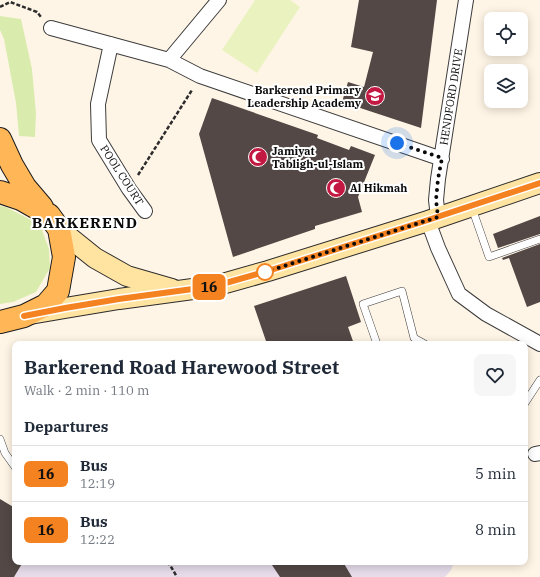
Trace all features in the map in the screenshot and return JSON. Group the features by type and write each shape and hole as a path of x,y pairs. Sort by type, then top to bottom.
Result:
{"main road":[{"path":"0,139 12,165 25,187 54,222 64,257 58,291 46,305 24,316"},
{"path":"0,322 65,308 215,286 268,271 540,184"},
{"path":"0,192 21,199 54,222 95,258 128,276 179,291"}],"street":[{"path":"169,60 219,0"},
{"name":"HENDFORD DRIVE","path":"466,0 433,219 438,248 459,294 486,314 540,344"},
{"path":"51,28 169,60 200,76 442,158"},
{"name":"POOL COURT","path":"111,44 98,104 99,140 129,189 145,211"}],"lane":[{"path":"471,206 489,257 540,239"},
{"path":"376,341 363,304 402,291 414,338 420,341"},
{"path":"528,398 540,380"},
{"path":"0,439 5,453 12,463"}],"path":[{"path":"0,7 10,2 37,12 51,28"},
{"path":"129,189 200,76"},
{"path":"170,565 177,577"}],"shaded area":[{"path":"20,565 453,565 445,577 14,577"}],"green space":[{"path":"255,0 290,0 300,7 257,73 222,50"},
{"path":"0,16 21,19 32,69 36,113 35,137 19,136 16,103 4,39 0,30"},
{"path":"0,206 6,207 33,221 42,230 49,249 50,268 36,292 13,302 0,304"}],"building":[{"path":"359,0 437,0 421,128 342,102 348,82 364,87 373,52 351,47"},
{"name":"Jamiyat Tabligh-ul-Islam","path":"212,98 318,135 317,138 349,150 351,146 375,155 358,197 362,212 315,226 315,229 233,257 199,134"},
{"path":"540,216 540,234 498,248 493,234"},
{"path":"540,244 540,302 527,307 509,258 503,260 502,258"},
{"path":"346,276 361,322 348,327 353,341 266,341 254,306"},
{"path":"0,499 12,506 12,565 21,565 14,577 0,577"},
{"path":"272,565 345,565 352,577 280,577"}],"bus line":[{"name":"16","path":"24,316 119,299 215,286 268,271 540,183"}],"place":[{"name":"Barkerend Primary Leadership Academy","path":"375,96"},
{"name":"Jamiyat Tabligh-ul-Islam","path":"258,157"},
{"name":"Al Hikmah","path":"336,188"}],"district":[{"name":"BARKEREND","path":"85,223"}],"route":[{"path":"265,272 438,217 436,200 442,158 397,143"}]}
